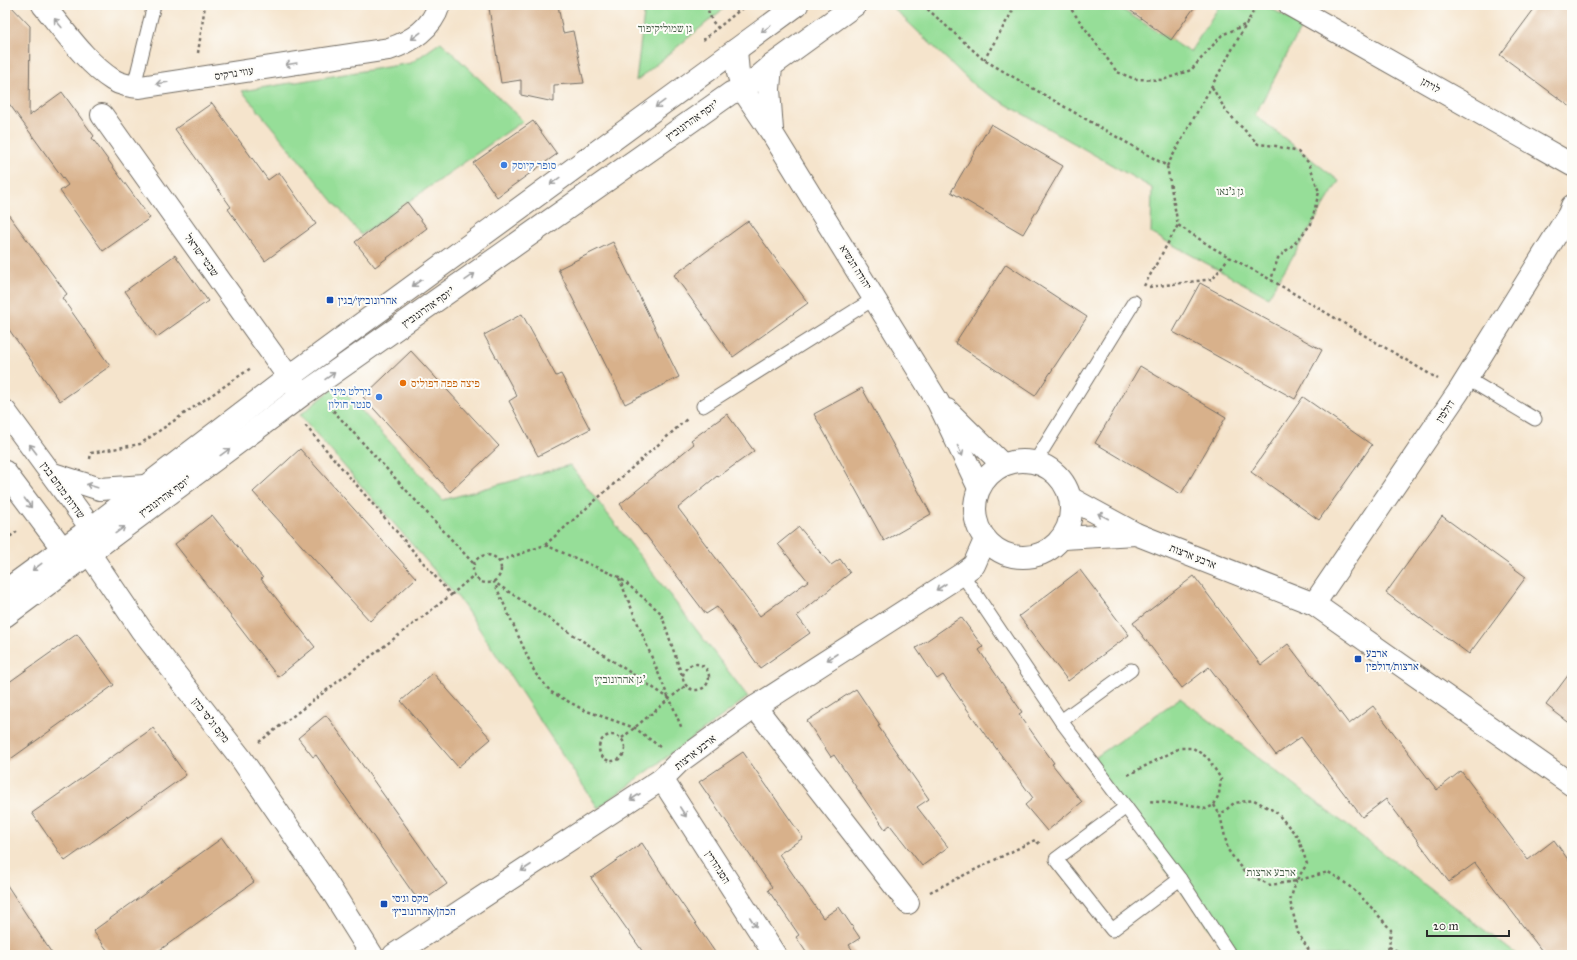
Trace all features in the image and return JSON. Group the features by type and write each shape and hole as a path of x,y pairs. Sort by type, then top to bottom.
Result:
{"street":[{"name":"עוזי נרקיס","path":"43,5 94,66 113,80 124,85 134,86 194,79 389,49 407,42 418,34 428,25 440,5"},
{"name":"יוסף אהרונוביץ'","path":"5,591 91,528 289,377 797,5"},
{"name":"יוסף אהרונוביץ'","path":"5,616 301,396 731,93 743,90 771,66 855,5"},
{"name":"לויתן","path":"1290,5 1572,165"},
{"name":"יהודה הנשיא","path":"736,50 738,73 743,90 772,133 938,402 979,488"},
{"name":"יהודה הנשיא","path":"771,66 769,89 772,133"},
{"name":"שבטי ישראל","path":"102,115 301,396"},
{"name":"דולפין","path":"1314,604 1463,384 1571,212"},
{"name":"יהודה הנשיא","path":"938,402 1003,465"},
{"name":"שדרות מנחם בגין","path":"5,411 53,474 91,528 88,553"},
{"path":"1019,461 1035,462 1051,470 1063,482 1070,498 1070,522 1063,538 1051,550 1031,557 1014,557 998,551 985,540 976,521 975,504 979,488 989,475 1003,465 1019,461"},
{"path":"5,472 62,548 88,553"},
{"path":"53,474 100,489 145,486"},
{"name":"ארבע ארצות","path":"1070,498 1136,534 1314,604 1572,785"},
{"name":"ארבע ארצות","path":"1063,538 1136,534"},
{"name":"ארבע ארצות","path":"394,955 662,779 685,758 755,707 962,574 974,565 985,540"},
{"name":"מקס וג'סי כהן","path":"88,553 142,631 240,757 330,888 372,955"},
{"path":"755,707 908,903"},
{"name":"הסנהדרין","path":"662,779 774,955"},
{"name":"מקס וג'סי כהן","path":"330,888 386,955"}],"lane":[{"path":"134,86 154,5"},
{"path":"702,406 875,298"},
{"path":"1035,462 1134,302"},
{"path":"1463,384 1535,419"},
{"path":"962,574 1061,721 1180,878 1230,955"},
{"path":"1061,721 1131,670"},
{"path":"1123,802 1056,859 1112,930 1180,878"}],"path":[{"path":"194,79 206,5"},
{"path":"923,5 984,60 1167,166"},
{"path":"984,60 1016,5"},
{"path":"1068,5 1117,72 1135,79 1162,80 1191,70 1222,35 1247,24"},
{"path":"1229,257 1213,280 1143,288 1178,225 1167,166 1257,5"},
{"path":"1212,87 1226,111 1258,144 1276,146 1298,152 1309,163 1319,192 1311,224 1296,242 1278,258 1271,280"},
{"path":"1178,225 1229,257 1463,384"},
{"path":"301,396 473,563 474,575 483,583 494,582 670,699"},
{"path":"301,396 451,595"},
{"path":"500,561 545,545 702,406"},
{"path":"545,545 619,577 661,614 682,676 686,686 695,691 705,687 710,677 706,667 696,662 686,666 682,676"},
{"path":"473,563 480,556 491,554 500,561 501,572 494,582"},
{"path":"240,757 451,595 474,575"},
{"path":"619,577 670,699 685,758"},
{"path":"494,582 535,673 551,692 584,710 634,728 685,758"},
{"path":"622,738 686,686"},
{"path":"612,734 622,738 626,748 622,758 612,762 602,757 598,747 602,737 612,734"},
{"path":"1110,785 1180,748 1193,748 1208,758 1221,779 1219,794 1214,805 1206,809 1191,805 1123,802"},
{"path":"1220,815 1234,803 1254,800 1276,812 1298,837 1307,864 1296,881 1290,901 1298,933 1312,955"},
{"path":"1214,805 1220,815 1228,850 1244,872 1270,885 1296,881 1328,872 1336,876 1364,900 1391,930 1389,947 1385,955"},
{"path":"908,903 1035,840 1056,859"},
{"path":"1389,947 1406,955"}],"green space":[{"name":"גן שמוליקיפוד","path":"645,5 728,5 636,81"},
{"name":"גן ג'נאו","path":"890,5 1115,5 1190,52 1220,5 1265,5 1302,26 1255,115 1339,181 1268,297 1151,233 1152,188 976,87"},
{"path":"441,42 523,121 361,235 242,91 411,63"},
{"name":"גן אהרונוביץ'","path":"338,385 443,500 570,465 748,697 598,808 460,600 300,415"},
{"name":"ארבע ארצות","path":"1180,698 1517,955 1230,955 1086,764"}],"building":[{"path":"5,5 10,5 30,26 29,116 62,92 94,136 92,138 150,218 103,251 60,191 68,185 5,98"},
{"path":"509,5 558,5 563,33 573,31 584,83 554,85 554,102 521,95 521,80 501,83 489,8"},
{"path":"1123,5 1196,5 1171,40"},
{"path":"1537,5 1572,5 1572,108 1500,55"},
{"path":"212,103 268,180 279,172 316,224 265,261 228,209 231,207 175,129"},
{"path":"533,121 557,154 497,197 473,163"},
{"path":"991,124 1063,166 1023,234 951,192"},
{"path":"407,202 427,228 375,267 355,242"},
{"path":"5,210 67,294 62,298 110,366 60,401 5,324"},
{"path":"748,221 808,303 733,357 674,275"},
{"path":"613,242 679,377 625,404 558,269"},
{"path":"175,255 208,301 157,337 125,291"},
{"path":"1006,264 1087,317 1035,396 955,343"},
{"path":"1200,283 1322,350 1295,399 1173,332"},
{"path":"522,314 556,376 561,374 590,429 538,456 509,401 517,396 484,335"},
{"path":"411,351 499,446 450,492 363,397"},
{"path":"1140,366 1226,417 1181,494 1095,443"},
{"path":"862,388 931,514 884,541 814,414"},
{"path":"1303,397 1372,445 1319,520 1251,472"},
{"path":"727,414 754,451 718,477 717,476 678,508 760,616 808,581 778,544 799,527 831,565 840,559 850,573 797,616 810,633 760,668 717,607 706,614 645,534 644,535 620,504 694,444 691,440"},
{"path":"300,449 416,578 370,621 253,492"},
{"path":"212,515 263,578 261,579 315,647 278,677 175,544"},
{"path":"1442,516 1526,577 1469,654 1386,593"},
{"path":"1080,570 1129,635 1068,681 1019,616"},
{"path":"1194,576 1261,665 1288,644 1349,724 1373,706 1437,790 1461,771 1528,860 1554,840 1572,865 1572,955 1545,955 1475,863 1449,882 1386,799 1362,817 1301,737 1276,755 1209,667 1182,688 1133,623"},
{"path":"961,617 983,647 979,650 1022,712 1019,714 1054,763 1052,764 1082,802 1047,831 1025,805 1033,798 986,736 943,675 937,679 916,648"},
{"path":"77,634 114,685 5,763 5,685"},
{"path":"1572,670 1572,725 1546,705"},
{"path":"433,673 491,739 458,767 401,701"},
{"path":"856,689 880,725 878,726 929,799 917,807 948,847 922,866 890,825 885,829 834,755 831,757 807,721"},
{"path":"326,715 447,884 420,903 316,755 313,757 298,738"},
{"path":"153,728 186,775 65,861 32,813"},
{"path":"743,752 803,838 779,854 823,918 839,907 860,938 849,945 856,955 808,955 796,937 799,935 768,890 772,887 699,782"},
{"path":"222,838 254,882 153,955 111,955 93,931"},
{"path":"642,843 717,955 645,955 591,878"},
{"path":"5,882 53,955 5,955"}],"place":[{"name":"סופר קיוסק","path":"504,165"},
{"name":"אהרונוביץ׳/בגין","path":"330,300"},
{"name":"פיצה פפה דפוליס","path":"403,383"},
{"name":"נירלט מיני סנטר חולון","path":"379,397"},
{"name":"ארבע ארצות/דולפין","path":"1358,659"},
{"name":"מקס וג׳סי הכהן/אהרונוביץ׳","path":"384,904"}]}
